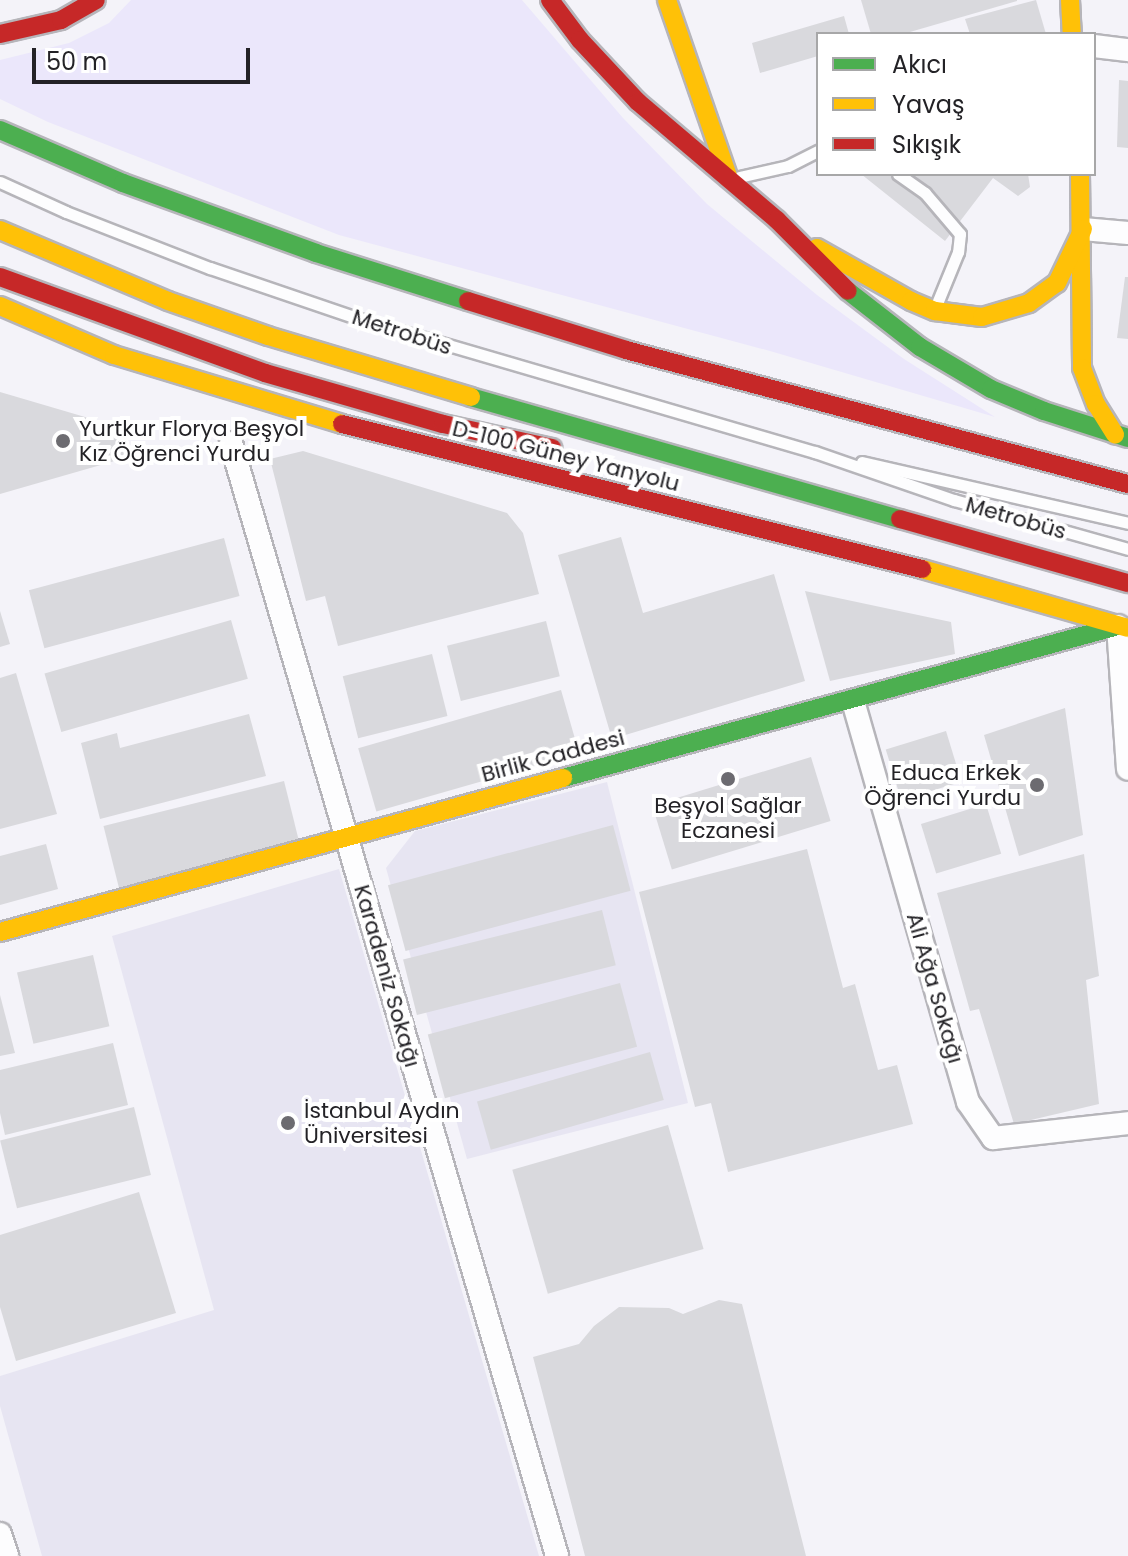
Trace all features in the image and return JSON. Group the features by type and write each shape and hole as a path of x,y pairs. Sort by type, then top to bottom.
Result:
{"main road":[{"path":"0,34 61,20 96,0"},
{"path":"550,0 580,40 638,102 777,220 860,303 920,347 991,389 1122,436"},
{"path":"667,0 729,179"},
{"path":"1070,0 1072,32"},
{"path":"0,130 123,183 316,253 626,350 1128,484"},
{"path":"1080,176 1082,368 1096,404 1122,436"},
{"path":"777,220 845,267 935,311 982,317 1029,303 1057,283 1083,229"},
{"path":"0,230 168,301 268,336 1128,583"},
{"path":"0,277 184,346 329,393 443,424 576,453"},
{"name":"D-100 Güney Yanyolu","path":"0,306 114,355 251,399 425,447 921,569 1123,627"},
{"path":"636,464 755,478"},
{"name":"Birlik Caddesi","path":"0,932 1123,627"}],"street":[{"path":"1096,46 1128,50"},
{"path":"1083,229 1128,233"},
{"name":"Karadeniz Sokağı","path":"231,443 557,1556"},
{"path":"1123,627 1128,769"},
{"name":"Ali Ağa Sokağı","path":"853,701 968,1102 993,1138 1128,1123"},
{"path":"0,1534 7,1556"}],"lane":[{"path":"729,179 788,166 816,152"},
{"path":"901,176 925,193 960,234 958,252 935,311"},
{"name":"Metrobüs","path":"0,182 66,212 210,268 363,320 815,452 954,500 1128,549"},
{"name":"Metrobüs","path":"815,452 957,481 1128,523"}],"shaded area":[{"path":"131,0 522,0 623,118 707,204 817,295 904,359 995,417 770,351 339,235 48,122 0,99 0,60 69,43 109,23"},
{"name":"İstanbul Aydın Üniversitesi","path":"607,782 688,1103 467,1159 386,868 415,831"},
{"name":"İstanbul Aydın Üniversitesi","path":"339,869 539,1556 42,1556 0,1406 0,1376 214,1310 112,936"}],"building":[{"path":"861,0 1017,0 910,32 870,32"},
{"path":"1036,0 1045,32 969,32 965,19"},
{"path":"844,16 848,32 816,32 816,57 760,73 752,43"},
{"path":"1119,80 1128,81 1128,148 1117,147"},
{"path":"864,176 1028,176 1030,187 1018,196 993,178 945,241"},
{"path":"1125,277 1128,277 1128,339 1117,338"},
{"name":"Yurtkur Florya Beşyol Kız Öğrenci Yurdu","path":"0,392 119,427 132,456 0,494"},
{"path":"303,451 507,513 523,533 539,594 338,646 325,596 306,601 270,459"},
{"path":"621,537 643,613 774,574 805,681 612,739 558,555"},
{"path":"224,538 240,596 44,648 29,590"},
{"path":"805,591 951,622 955,654 830,681"},
{"path":"0,611 10,644 0,647"},
{"path":"231,620 248,679 61,732 45,673"},
{"path":"546,621 560,676 461,701 447,646"},
{"path":"432,654 447,716 358,738 343,676"},
{"path":"16,673 57,814 0,829 0,678"},
{"path":"561,690 579,753 376,812 358,748"},
{"name":"Educa Erkek Öğrenci Yurdu","path":"1065,708 1083,835 1019,856 984,735"},
{"path":"249,714 266,776 100,819 81,743 117,733 120,748"},
{"path":"946,731 961,782 901,800 886,749"},
{"path":"811,757 831,821 672,870 652,806"},
{"path":"284,781 300,845 119,890 104,826"},
{"path":"986,804 1001,854 936,874 921,824"},
{"path":"613,825 631,891 406,951 388,885"},
{"path":"46,844 58,889 0,905 0,856"},
{"path":"807,849 843,988 855,984 878,1070 897,1065 913,1124 728,1172 711,1103 695,1107 639,892"},
{"path":"1084,854 1099,976 1086,980 1099,1104 1014,1124 979,1009 970,1011 937,893"},
{"path":"602,910 616,965 417,1015 403,960"},
{"path":"93,955 109,1026 33,1044 17,973"},
{"path":"620,983 637,1047 445,1098 428,1035"},
{"path":"0,995 15,1053 0,1056"},
{"path":"113,1043 128,1105 5,1135 0,1113 0,1070"},
{"path":"650,1052 664,1100 491,1150 477,1102"},
{"path":"134,1107 151,1175 17,1208 0,1140"},
{"path":"668,1125 704,1249 548,1294 512,1170"},
{"path":"139,1192 176,1313 16,1361 0,1307 0,1235"},
{"path":"719,1300 742,1304 806,1556 585,1556 533,1357 579,1344 594,1326 619,1307 669,1308 683,1314"}],"traffic: fast":[{"path":"0,130 123,183 316,253 468,301"},
{"path":"848,291 920,347 991,389 1044,411 1128,438"},
{"path":"471,397 900,519"},
{"path":"563,778 1118,626"}],"traffic: slow":[{"path":"667,0 729,179"},
{"path":"1070,0 1072,32"},
{"path":"1080,176 1082,368 1096,404 1115,434"},
{"path":"817,248 911,301 935,311 982,317 1029,303 1057,283 1083,229"},
{"path":"0,230 168,301 268,336 471,397"},
{"path":"0,306 114,355 342,424"},
{"path":"922,569 1128,628"},
{"path":"0,932 563,778"}],"traffic: jam":[{"path":"0,34 61,20 96,0"},
{"path":"550,0 580,40 638,102 777,220 848,291"},
{"path":"0,277 265,373 443,424 552,448"},
{"path":"468,301 626,350 1128,484"},
{"path":"342,424 922,569"},
{"path":"900,519 1128,583"}],"place":[{"name":"Yurtkur Florya Beşyol Kız Öğrenci Yurdu","path":"63,441"},
{"name":"Beşyol Sağlar Eczanesi","path":"728,779"},
{"name":"Educa Erkek Öğrenci Yurdu","path":"1037,785"},
{"name":"İstanbul Aydın Üniversitesi","path":"288,1123"}]}
